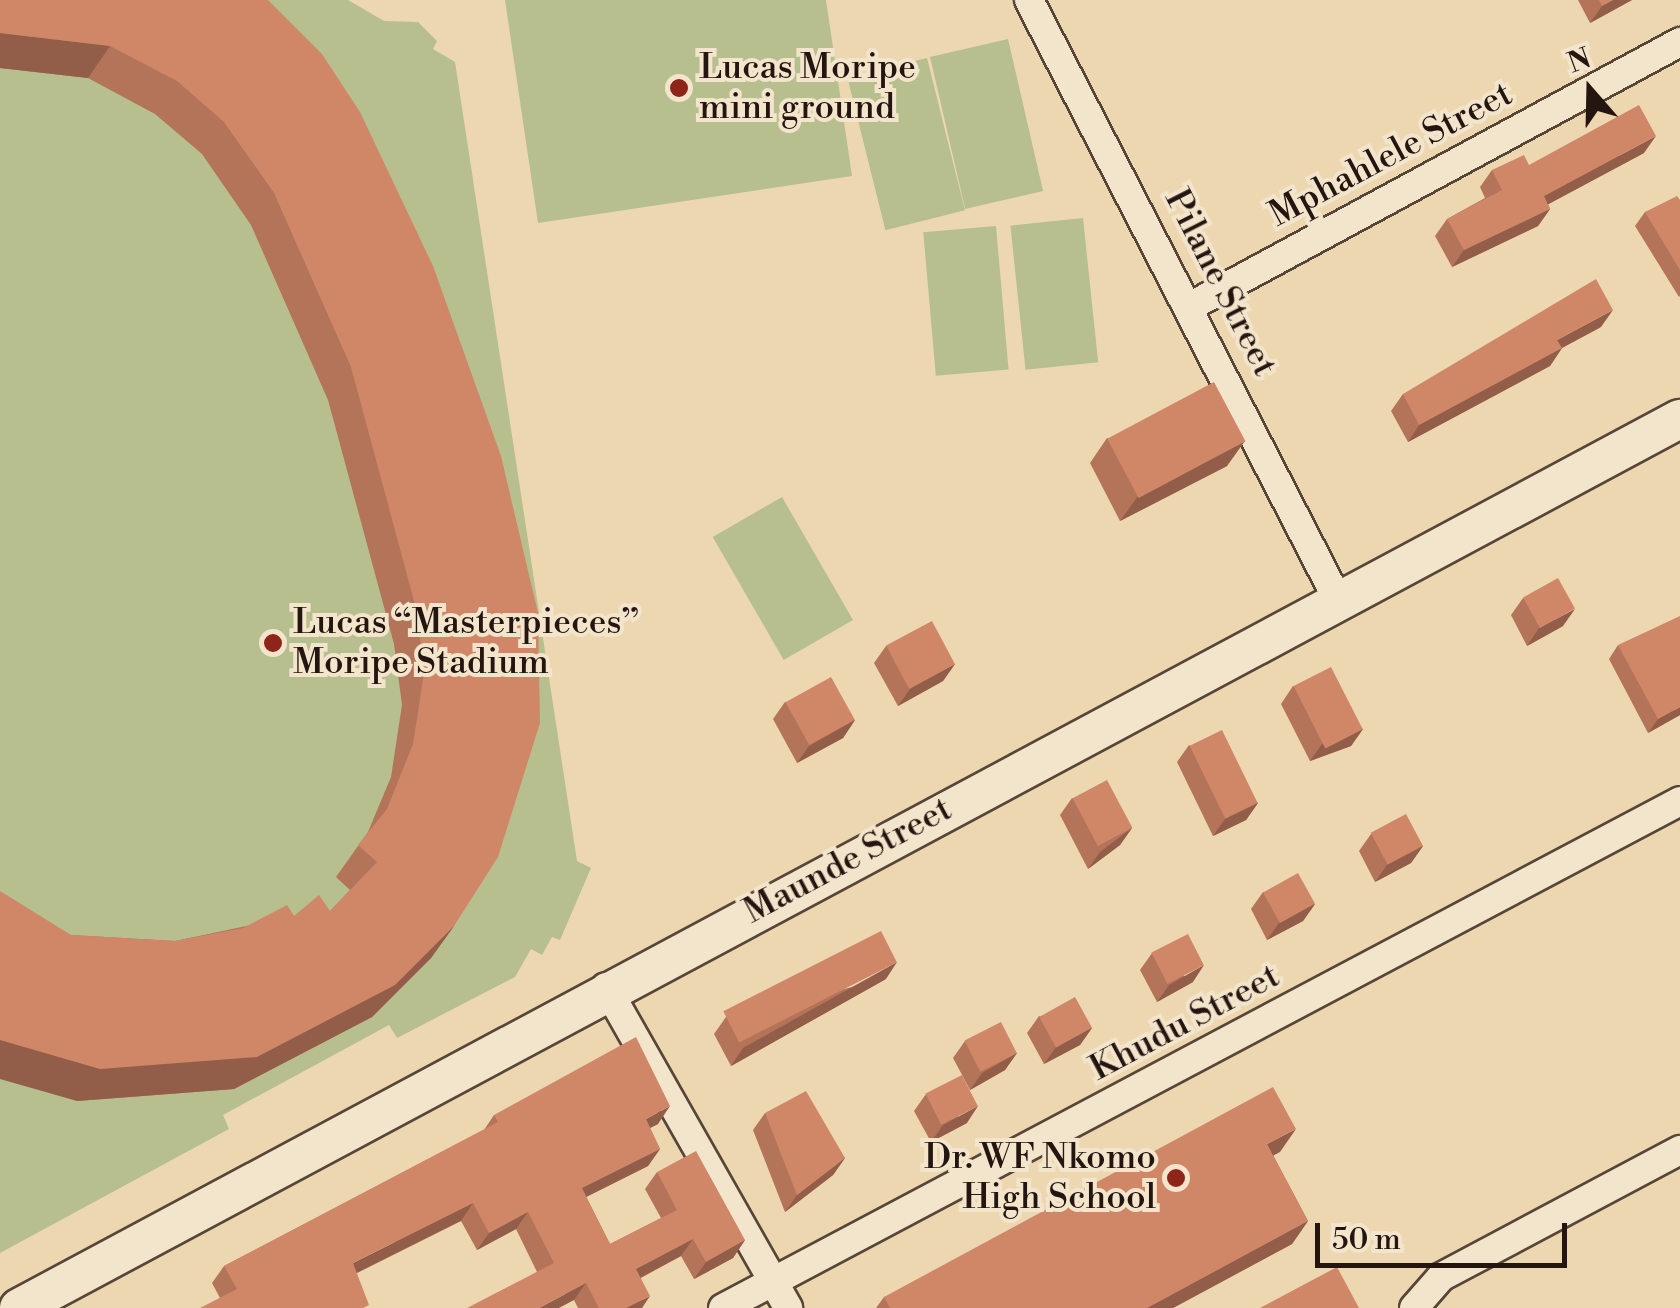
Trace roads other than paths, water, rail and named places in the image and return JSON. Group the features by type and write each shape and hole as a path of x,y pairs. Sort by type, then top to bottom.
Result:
{"street":[{"name":"Pilane Street","path":"1028,0 1191,306 1340,604"},
{"name":"Mphahlele Street","path":"1191,306 1680,42"},
{"name":"Maunde Street","path":"19,1308 606,987 1340,604 1680,419"},
{"name":"Khudu Street","path":"723,1308 1680,801"},
{"path":"606,987 788,1308"},
{"path":"1414,1308 1441,1276 1680,1150"}],"place":[{"name":"Lucas Moripe mini ground","path":"679,88"},
{"name":"Lucas “Masterpieces” Moripe Stadium","path":"273,643"},
{"name":"Dr. WF Nkomo High School","path":"1176,1178"}]}
